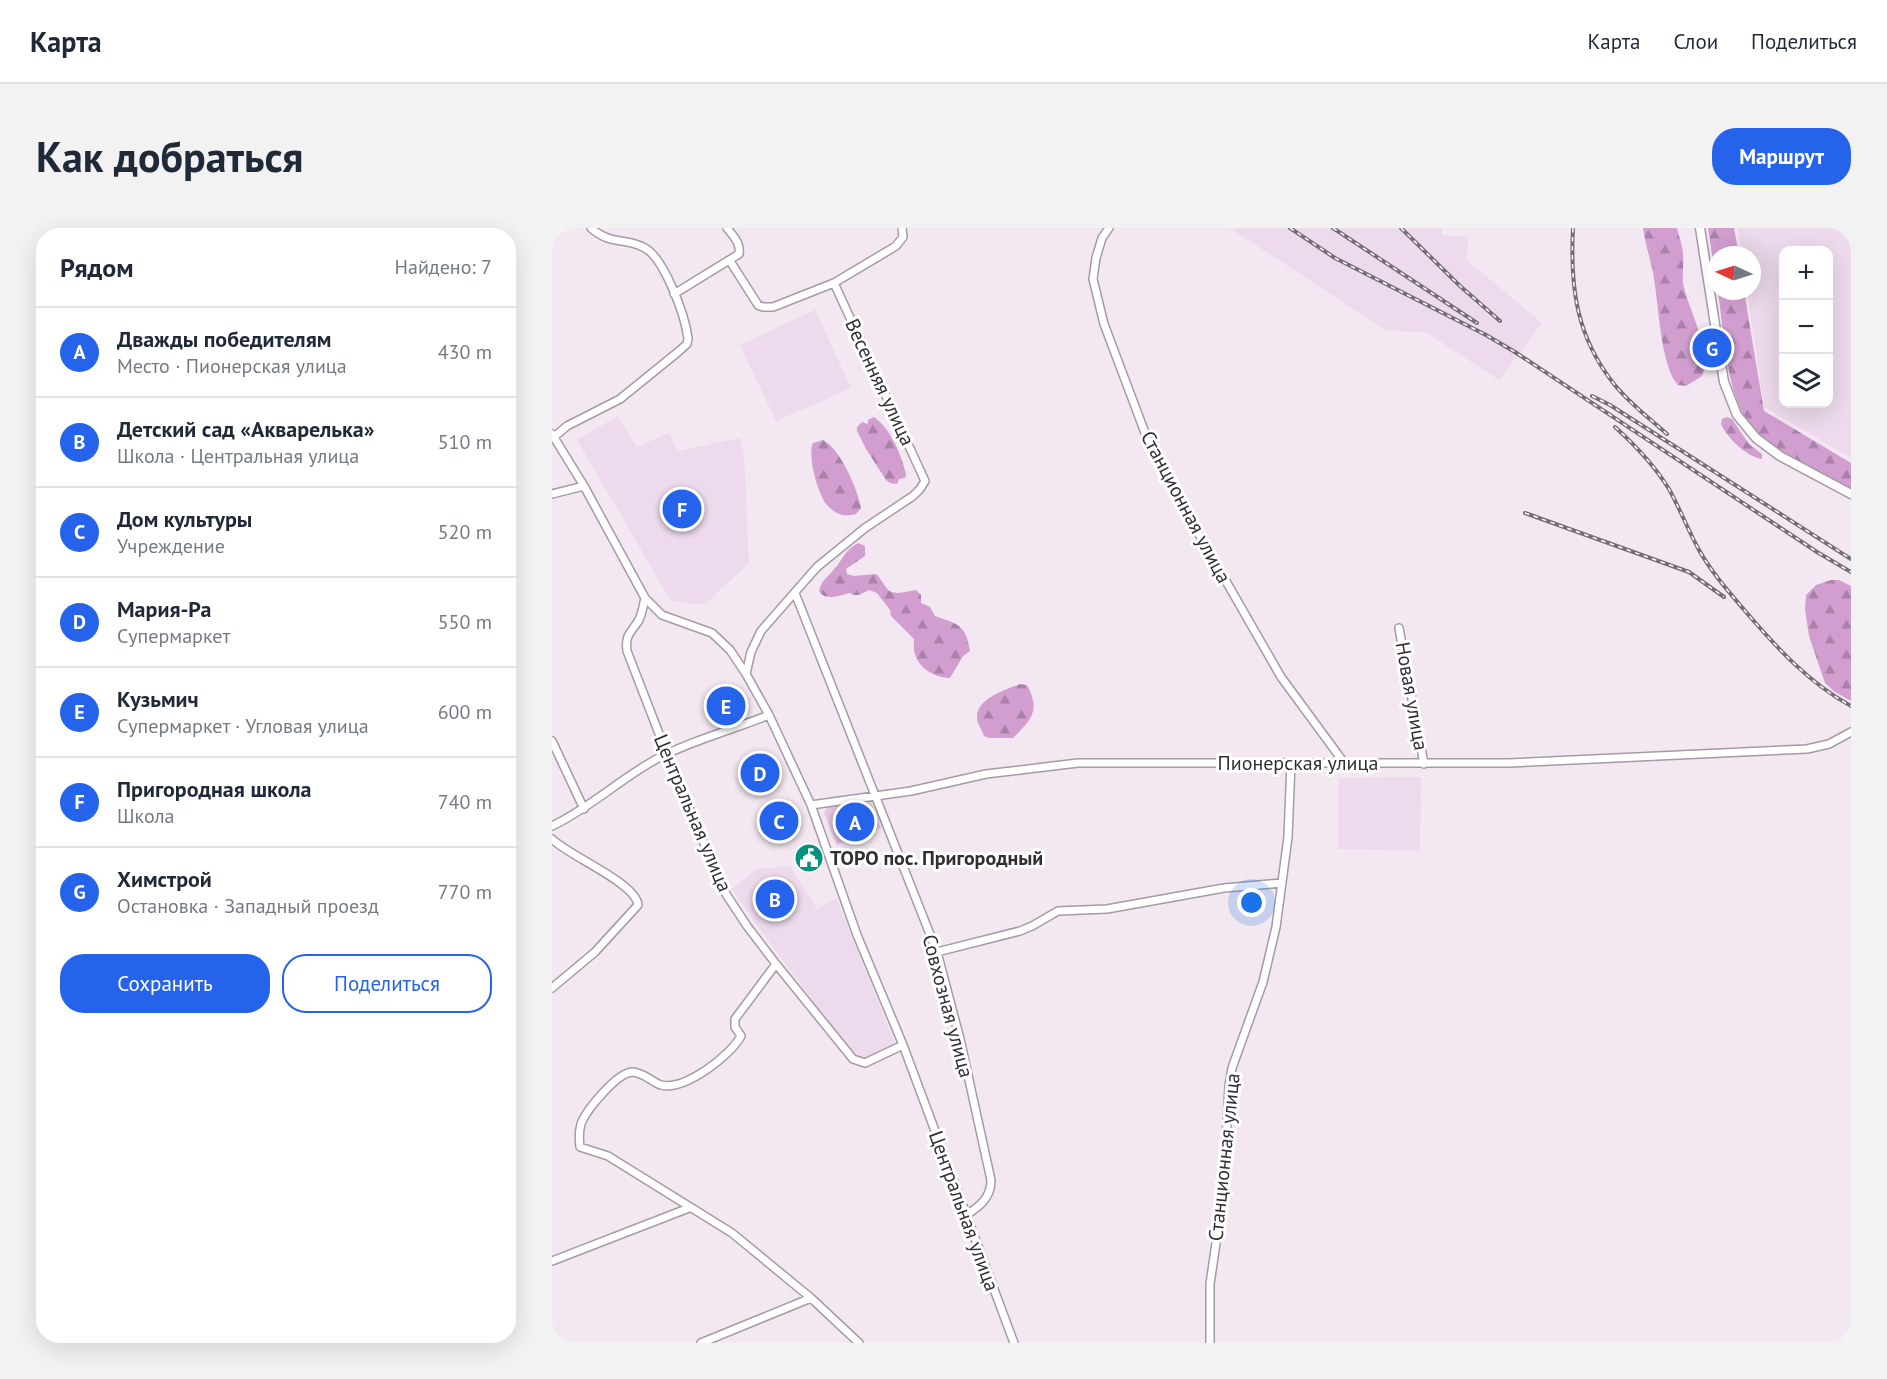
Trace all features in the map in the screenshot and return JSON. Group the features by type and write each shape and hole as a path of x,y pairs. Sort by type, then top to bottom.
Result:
{"main road":[{"path":"1700,228 1723,373 1728,395 1737,415 1749,431 1772,451 1851,494"}],"street":[{"path":"553,435 620,399 687,344 687,332 674,294 660,263 652,253 637,244 608,240 591,228"},
{"path":"674,294 739,254 740,247 727,228"},
{"path":"730,261 758,305 763,308 773,307 834,283 896,246 903,237 902,228"},
{"name":"Станционная улица","path":"1109,228 1102,238 1093,279 1104,324 1153,454 1281,677 1345,764"},
{"name":"Весенняя улица","path":"795,593 833,552 913,496 925,481 834,283"},
{"name":"Центральная улица","path":"553,435 584,486 645,598 662,615 712,633 730,650 769,716 811,805 857,935 903,1045 1014,1343"},
{"path":"552,494 584,486"},
{"path":"746,674 757,637 795,593"},
{"name":"Совхозная улица","path":"795,593 937,952 960,1039 991,1180 991,1191 976,1209 965,1216"},
{"name":"Центральная улица","path":"645,598 638,623 627,634 627,651 724,891 776,964 853,1059 865,1063 903,1045"},
{"name":"Новая улица","path":"1399,628 1424,764"},
{"path":"552,826 584,809 634,772 668,753 769,716"},
{"name":"Пионерская улица","path":"811,805 911,791 986,774 1078,763 1509,763 1788,750 1821,747 1851,732"},
{"path":"552,741 584,809"},
{"name":"Станционная улица","path":"1210,1343 1210,1284 1223,1195 1228,1086 1232,1068 1263,982 1276,927 1288,837 1291,763"},
{"path":"552,839 623,885 637,899 638,905 595,952 552,988"},
{"path":"937,952 1020,931 1058,911 1107,909 1224,888 1282,883"},
{"path":"776,964 735,1018 734,1024 741,1036 721,1059 691,1078 668,1085 660,1084 636,1073 625,1075 614,1083 587,1112 581,1125 580,1147 608,1156 732,1233 811,1298 859,1343"},
{"path":"552,1261 689,1208"},
{"path":"701,1343 811,1298"}],"shaded area":[{"path":"1230,228 1442,228 1442,235 1468,237 1467,260 1542,323 1499,380 1427,333 1385,330"},
{"path":"1738,228 1851,228 1851,458 1764,407 1748,300 1761,300 1761,246 1741,246"},
{"path":"815,310 851,388 776,421 740,345"},
{"path":"618,416 637,447 669,433 678,451 740,438 744,454 749,563 704,605 671,601 577,440"},
{"path":"1421,777 1420,851 1338,849 1338,778"},
{"path":"864,800 871,802 881,828 837,845 824,813 828,807"},
{"path":"790,866 817,909 836,898 895,1044 865,1060 856,1059 732,889 756,869"}],"green space":[{"path":"1643,228 1677,228 1681,242 1685,293 1705,356 1702,376 1686,386 1678,385 1667,362"},
{"path":"1708,228 1734,228 1737,246 1711,246"},
{"path":"1719,300 1746,300 1764,411 1851,463 1851,490 1767,443 1753,430 1735,394 1726,352"},
{"path":"874,417 890,435 901,458 906,474 905,478 899,479 897,484 886,480 857,431 857,427 862,422 868,424 868,420"},
{"path":"1727,417 1732,419 1749,444 1762,454 1762,459 1744,451 1728,435 1721,424 1722,419"},
{"path":"823,440 836,451 852,481 861,508 856,514 841,515 835,512 821,495 811,457 813,443"},
{"path":"858,543 865,546 865,556 846,569 847,574 854,576 876,574 888,590 895,593 916,590 921,595 921,603 930,607 935,616 955,623 963,630 970,651 963,656 950,678 934,674 920,664 914,652 914,639 891,616 890,610 877,593 869,590 859,595 850,593 828,597 821,594 819,591 823,581 847,552"},
{"path":"1839,580 1851,586 1851,701 1825,683 1809,636 1805,609 1806,595 1816,585"},
{"path":"1020,684 1027,685 1033,702 1032,715 1025,726 1013,738 984,736 977,718 981,705 1000,692"}],"railway":[{"path":"1290,228 1335,258 1515,352 1817,552 1851,572"},
{"path":"1333,228 1477,323"},
{"path":"1401,228 1460,286 1500,321"},
{"path":"1573,228 1575,291 1578,310 1591,348 1620,391 1667,434"},
{"path":"1592,396 1610,405 1851,559"},
{"path":"1615,427 1644,456 1663,480 1704,558 1733,597 1794,664 1821,687 1851,706"},
{"path":"1525,513 1689,572 1724,597"}],"place":[{"name":"Химстрой","path":"1712,348"},
{"name":"Пригородная школа","path":"682,509"},
{"name":"Кузьмич","path":"726,706"},
{"name":"Мария-Ра","path":"760,773"},
{"name":"Дом культуры","path":"779,821"},
{"name":"Дважды победителям","path":"855,822"},
{"name":"ТОРО пос. Пригородный","path":"809,858"},
{"name":"Детский сад «Акварелька»","path":"775,899"}]}
